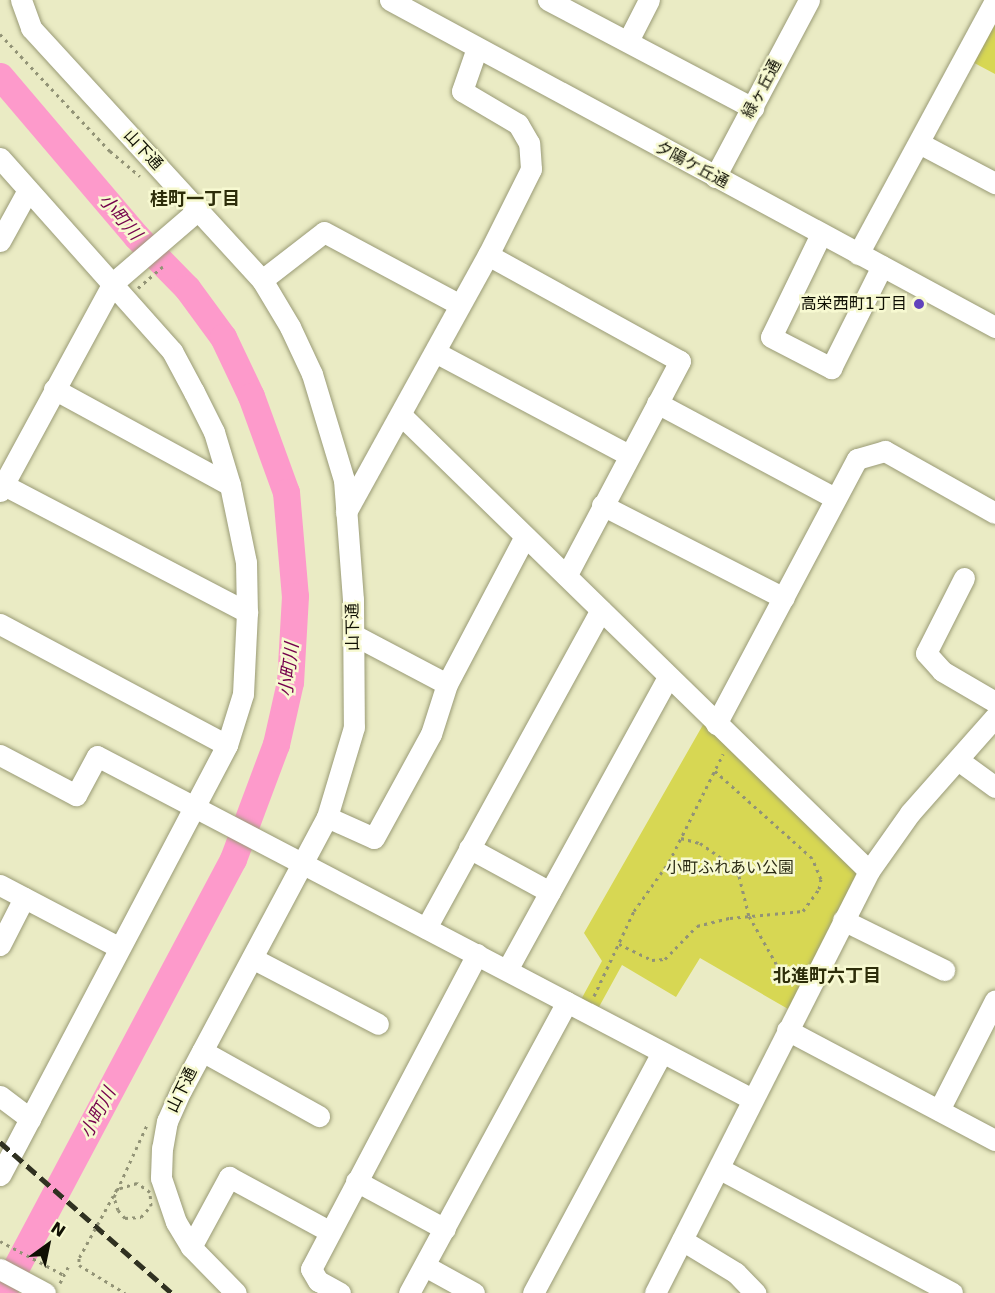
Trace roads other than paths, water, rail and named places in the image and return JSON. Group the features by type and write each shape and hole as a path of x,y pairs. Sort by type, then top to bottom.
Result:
{"street":[{"name":"山下通","path":"21,0 31,28 262,280 290,327 312,374 344,480 354,635 354,727 327,817 167,1121 162,1148 161,1178 165,1198 191,1247 236,1293"},
{"name":"夕陽ケ丘通","path":"390,0 995,327"},
{"path":"548,0 753,108"},
{"path":"628,41 649,0"},
{"name":"緑ヶ丘通","path":"715,177 809,0"},
{"path":"858,254 995,1"},
{"path":"346,512 402,415 488,255 531,168 529,143 518,124 462,91 477,48"},
{"path":"918,143 995,183"},
{"path":"0,158 28,190 119,278 172,351 214,432 230,485 246,562 247,612 243,694 226,745 0,1175"},
{"path":"0,241 28,190"},
{"path":"198,210 119,278 1,486 247,612"},
{"path":"262,280 324,232 460,305"},
{"path":"821,234 771,337 831,368 882,266"},
{"path":"488,255 680,361 566,576"},
{"path":"435,352 629,454"},
{"path":"54,389 230,485"},
{"path":"657,403 835,498"},
{"path":"402,415 524,538 566,576 869,871"},
{"path":"716,724 857,459 885,452 995,513"},
{"path":"602,505 784,598"},
{"path":"327,817 374,838 431,734 447,684 524,538"},
{"path":"964,578 926,653 942,671 995,702"},
{"path":"426,928 601,610"},
{"path":"0,624 226,745"},
{"path":"354,635 447,684"},
{"path":"507,970 668,677"},
{"path":"655,1293 869,871 910,813 995,717"},
{"path":"0,755 76,795 97,756 195,805 278,853 477,954 752,1099"},
{"path":"958,759 995,787"},
{"path":"470,848 549,892"},
{"path":"0,885 118,947"},
{"path":"0,945 24,898"},
{"path":"843,920 944,970"},
{"path":"340,1293 318,1281 311,1269 477,954"},
{"path":"252,958 378,1024"},
{"path":"939,1110 995,1000"},
{"path":"409,1293 567,1002"},
{"path":"787,1030 995,1140"},
{"path":"202,1051 319,1116"},
{"path":"533,1293 662,1052"},
{"path":"0,1096 30,1119"},
{"path":"720,1168 952,1293"},
{"path":"191,1247 229,1177 329,1231"},
{"path":"356,1182 445,1229"},
{"path":"682,1240 736,1273 755,1293"},
{"path":"424,1266 474,1293"},
{"path":"0,1269 45,1293"}],"waterway":[{"name":"小町川","path":"0,76 136,236 187,288 223,337 251,396 286,492 295,596 290,682 276,744 233,859 2,1293"}],"railway":[{"path":"0,1142 172,1293"}],"place":[{"name":"高栄西町1丁目","path":"919,304"}],"district":[{"name":"桂町一丁目","path":"195,199"},
{"name":"北進町六丁目","path":"827,976"}],"park label":[{"name":"小町ふれあい公園","path":"730,868"}]}
